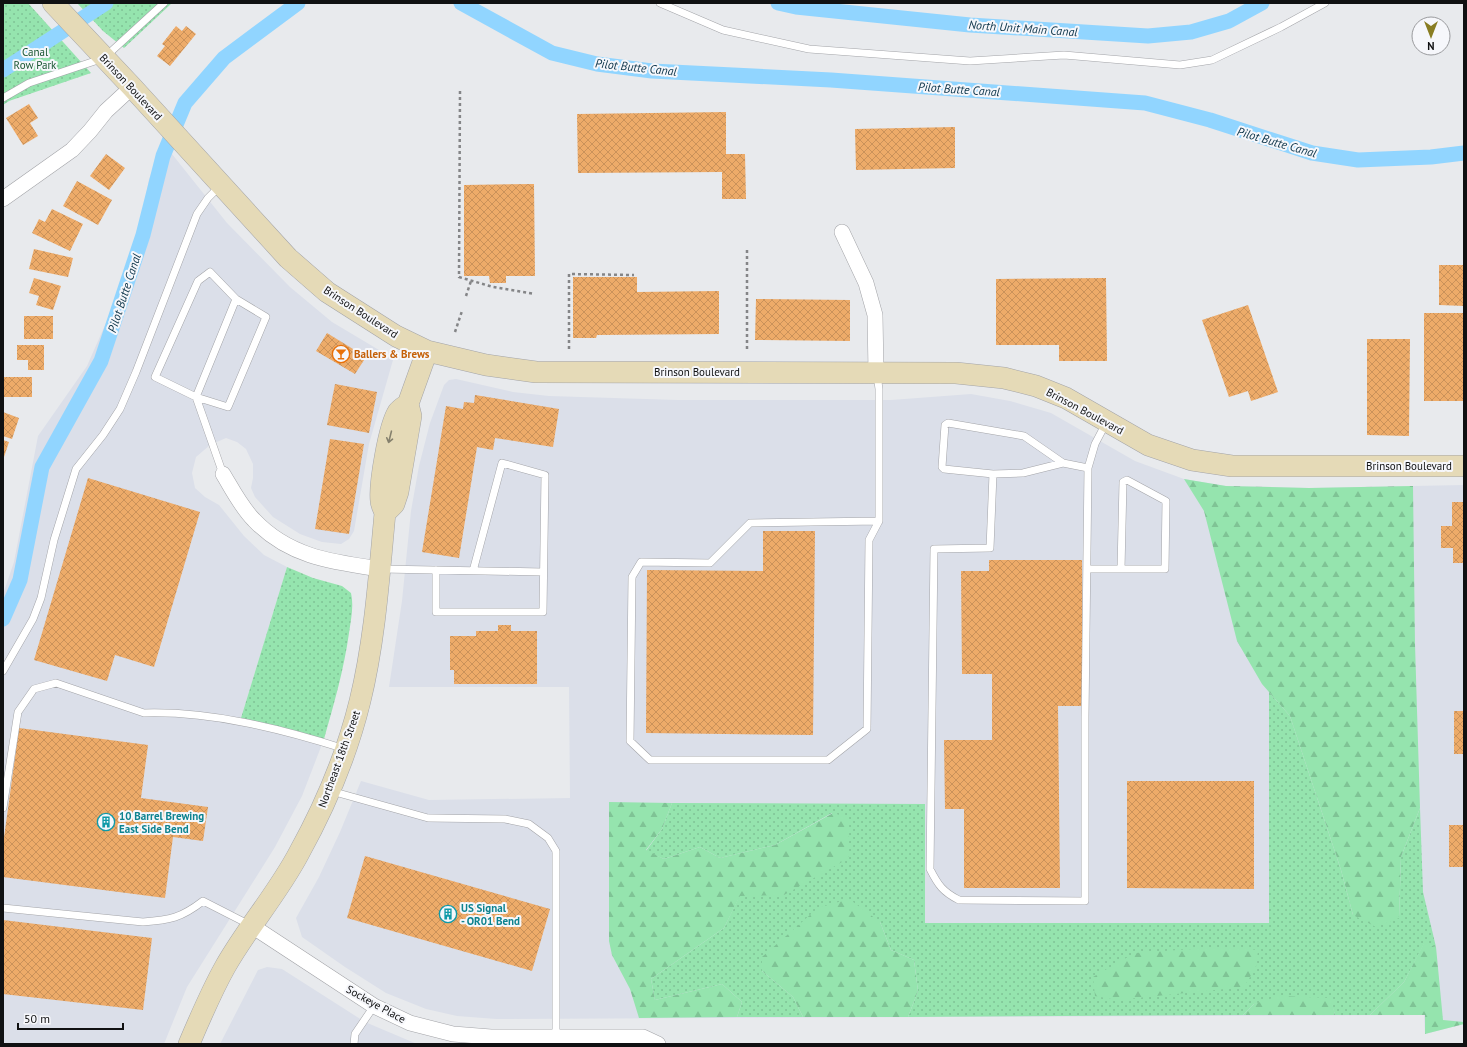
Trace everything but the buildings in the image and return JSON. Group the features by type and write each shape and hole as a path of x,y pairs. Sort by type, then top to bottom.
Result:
{"street":[{"name":"Brinson Boulevard","path":"53,3 288,258 327,292 396,336 428,351 486,365 536,372 956,373 1004,378 1036,386 1066,398 1148,445 1192,460 1232,466 1464,466"},
{"path":"3,199 72,150 90,132 106,111 132,87"},
{"path":"842,232 866,282 875,315 876,372"},
{"name":"Northeast 18th Street","path":"189,1044 201,1015 225,967 299,854 330,790 345,749 359,703 368,664 380,569 385,513 381,503 381,489 385,462 395,420 399,411 408,404 428,351"},
{"path":"223,474 253,519 268,533 292,549 331,562 380,569"},
{"name":"Sockeye Place","path":"252,926 374,1006 410,1023 453,1034 491,1037 643,1037 658,1044"}],"lane":[{"path":"3,98 29,83 100,53 164,3"},
{"path":"660,3 723,30 809,49 970,61 1064,55 1180,66 1212,60 1281,27 1325,3"},
{"path":"3,671 33,618 41,598 54,540 76,469 103,435 120,409 136,372 197,214 208,198 222,185"},
{"path":"210,272 236,299 266,317 228,407 196,397 155,377 198,281 210,272"},
{"path":"223,474 196,397 236,299"},
{"path":"876,372 879,389 879,521 870,540 867,729 828,760 650,760 630,741 632,577 641,562 710,562 750,522 879,521"},
{"path":"993,474 990,548 934,549 930,869 937,885 950,896 959,900 1085,901 1088,468 1095,444 1107,422"},
{"path":"1063,463 1023,473 993,474 944,469 942,467 945,425 948,423 1024,436 1063,463 1088,468"},
{"path":"436,570 436,612 543,612 542,572 545,475 502,463 473,571"},
{"path":"1087,569 1121,569 1165,569 1166,501 1127,480 1123,482 1121,569"},
{"path":"380,569 542,572"},
{"path":"3,808 18,712 34,690 56,683 144,713 160,712 225,718 345,749"},
{"path":"330,790 428,818 511,820 529,824 548,838 556,851 560,1036 575,1043 589,1044"},
{"path":"3,908 143,922 165,921 186,914 203,901 252,926"},
{"path":"354,1044 355,1034 374,1006"}],"path":[{"path":"460,92 459,277 493,287 535,294"},
{"path":"747,249 747,350"},
{"path":"569,348 569,274 634,275"},
{"path":"466,296 471,281"},
{"path":"455,332 462,311"}],"shaded area":[{"path":"164,144 227,223 290,287 332,322 393,360 369,444 354,531 349,539 341,544 322,542 300,534 273,517 255,497 251,488 253,464 246,449 237,442 226,438 210,445 196,457 192,473 195,488 205,497 219,505 244,536 264,555 287,567 241,718 324,739 302,796 275,847 187,987 164,1044 3,1044 3,594 14,562 38,436 87,366 109,316 141,223 149,179"},
{"path":"456,379 513,392 549,396 678,400 891,400 971,394 1010,401 1051,413 1135,461 1184,479 1226,486 1309,488 1464,485 1464,1024 1425,1034 1424,1015 496,1019 457,1016 426,1009 386,993 345,967 302,937 296,918 319,877 340,832 361,781 429,800 570,798 569,687 389,687 402,601 411,511 419,466 430,423 444,385 449,380"},
{"path":"267,967 282,969 365,1022 417,1044 220,1044 258,970"}],"green space":[{"name":"Canal Row Park","path":"3,3 28,3 91,73 9,101 3,105"},
{"path":"77,3 172,3 124,48 103,31"},
{"path":"1184,479 1226,486 1309,488 1413,486 1415,644 1420,808 1401,857 1399,918 1376,927 1353,915 1341,870 1290,716 1262,684 1237,641 1204,511"},
{"path":"287,567 313,578 342,586 351,593 352,613 347,646 324,739 241,718"},
{"path":"1269,692 1290,716 1341,870 1353,915 1399,918 1401,857 1420,808 1423,892 1436,947 1424,944 1404,982 1370,1015 1335,1015 1330,998 1254,1004 1243,1015 908,1017 918,991 914,960 891,950 880,922 762,971 793,997 803,1017 737,1017 742,1002 722,984 655,1000 651,979 724,928 740,895 784,895 832,813 775,845 720,858 700,847 664,859 646,851 662,829 672,803 925,804 925,923 1269,923"},
{"path":"609,802 672,803 662,829 646,850 664,859 700,847 720,858 775,845 833,813 849,818 849,858 784,895 740,896 724,928 651,979 655,1000 722,984 742,1002 737,1017 639,1018 630,989 612,955 609,941"},
{"path":"849,899 880,922 891,950 914,960 918,991 908,1017 803,1017 793,997 762,971 762,957 818,908"},
{"path":"1424,943 1436,947 1443,1020 1464,1022 1464,1024 1425,1034 1425,1015 1370,1015 1404,982"},
{"path":"1222,947 1258,950 1256,967 1244,987 1117,1000 1095,996 1093,977 1135,953"},
{"path":"1279,996 1331,998 1335,1015 1243,1015 1254,1004"}],"waterway":[{"name":"North Unit Main Canal","path":"3,70 106,3"},
{"name":"Pilot Butte Canal","path":"3,619 20,580 42,467 101,361 143,235 163,156 185,103 224,58 298,3"},
{"name":"Pilot Butte Canal","path":"461,3 552,53 597,64 652,71 831,80 1145,103 1210,120 1312,153 1358,160 1431,157 1464,153"},
{"name":"North Unit Main Canal","path":"778,3 796,7 970,25 1148,36 1191,32 1229,21 1262,3"}],"place":[{"name":"Ballers & Brews","path":"341,354"},
{"name":"10 Barrel Brewing East Side Bend","path":"106,822"},
{"name":"US Signal - OR01 Bend","path":"448,914"}]}
